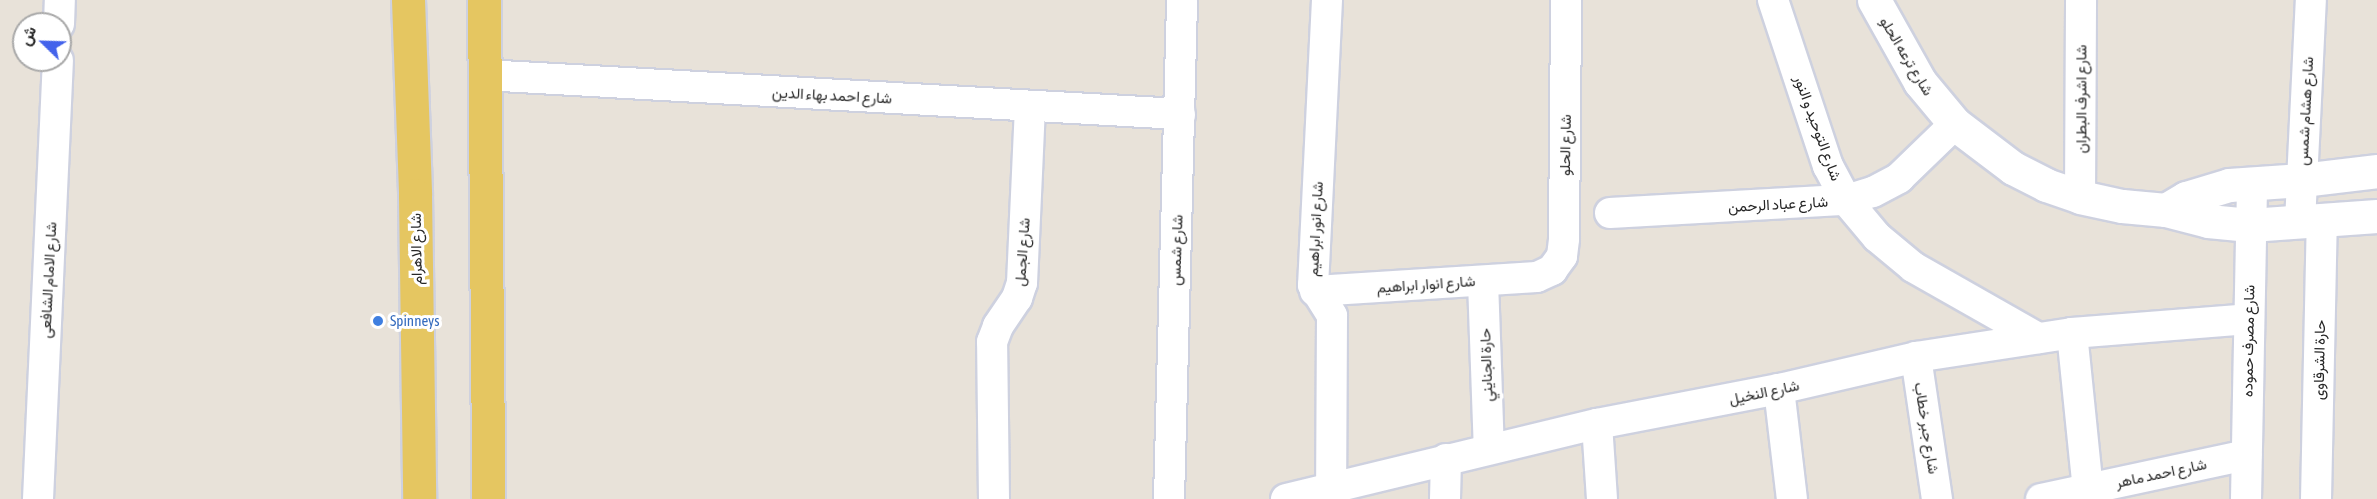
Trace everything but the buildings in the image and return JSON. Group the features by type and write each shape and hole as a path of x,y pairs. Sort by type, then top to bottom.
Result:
{"main road":[{"name":"شارع الاهرام","path":"408,0 415,195 419,499"},
{"path":"484,0 488,499"}],"street":[{"name":"شارع شمس","path":"1169,499 1182,0"},
{"name":"شارع انور ابراهيم","path":"1327,0 1313,278 1315,291 1327,304 1332,316 1331,488"},
{"name":"شارع الحلو","path":"1537,277 1552,270 1562,256 1564,239 1566,0"},
{"name":"شارع التوحيد و النور","path":"1773,0 1828,166 1846,200 1876,237 1913,267 2038,338"},
{"name":"شارع ترعه الحلو","path":"1874,0 1920,82 1955,124 2013,168 2080,197 2122,206 2166,210 2208,221 2250,225 2377,216"},
{"name":"شارع اشرف البطران","path":"2080,197 2081,0"},
{"name":"شارع هشام شمس","path":"2311,0 2302,180 2311,222"},
{"name":"شارع الامام الشافعى","path":"38,499 57,72"},
{"name":"شارع احمد بهاء الدين","path":"484,75 1180,114"},
{"name":"شارع الجمل","path":"994,499 992,342 998,326 1017,298 1022,283 1030,106"},
{"name":"شارع عباد الرحمن","path":"1610,213 1846,200 1873,192 1899,178 1955,124"},
{"path":"2166,210 2207,190 2252,183 2377,171"},
{"name":"شارع مصرف حموده","path":"2246,499 2252,183"},
{"name":"حارة الشرقاوى","path":"2311,222 2316,499"},
{"name":"شارع انوار ابراهيم","path":"1315,291 1537,277"},
{"name":"حارة الجنايني","path":"1482,281 1489,449"},
{"name":"شارع النخيل","path":"1286,499 1597,424 1779,389 1916,357 2072,333 2248,319"},
{"path":"2072,333 2089,494"},
{"name":"شارع جبر خطاب","path":"1916,357 1937,499"},
{"path":"1779,389 1792,499"},
{"path":"1597,424 1602,499"},
{"name":"شارع احمد ماهر","path":"2041,499 2089,494 2246,455"},
{"path":"1445,499 1446,459"}],"place":[{"name":"Spinneys","path":"378,321"}]}
